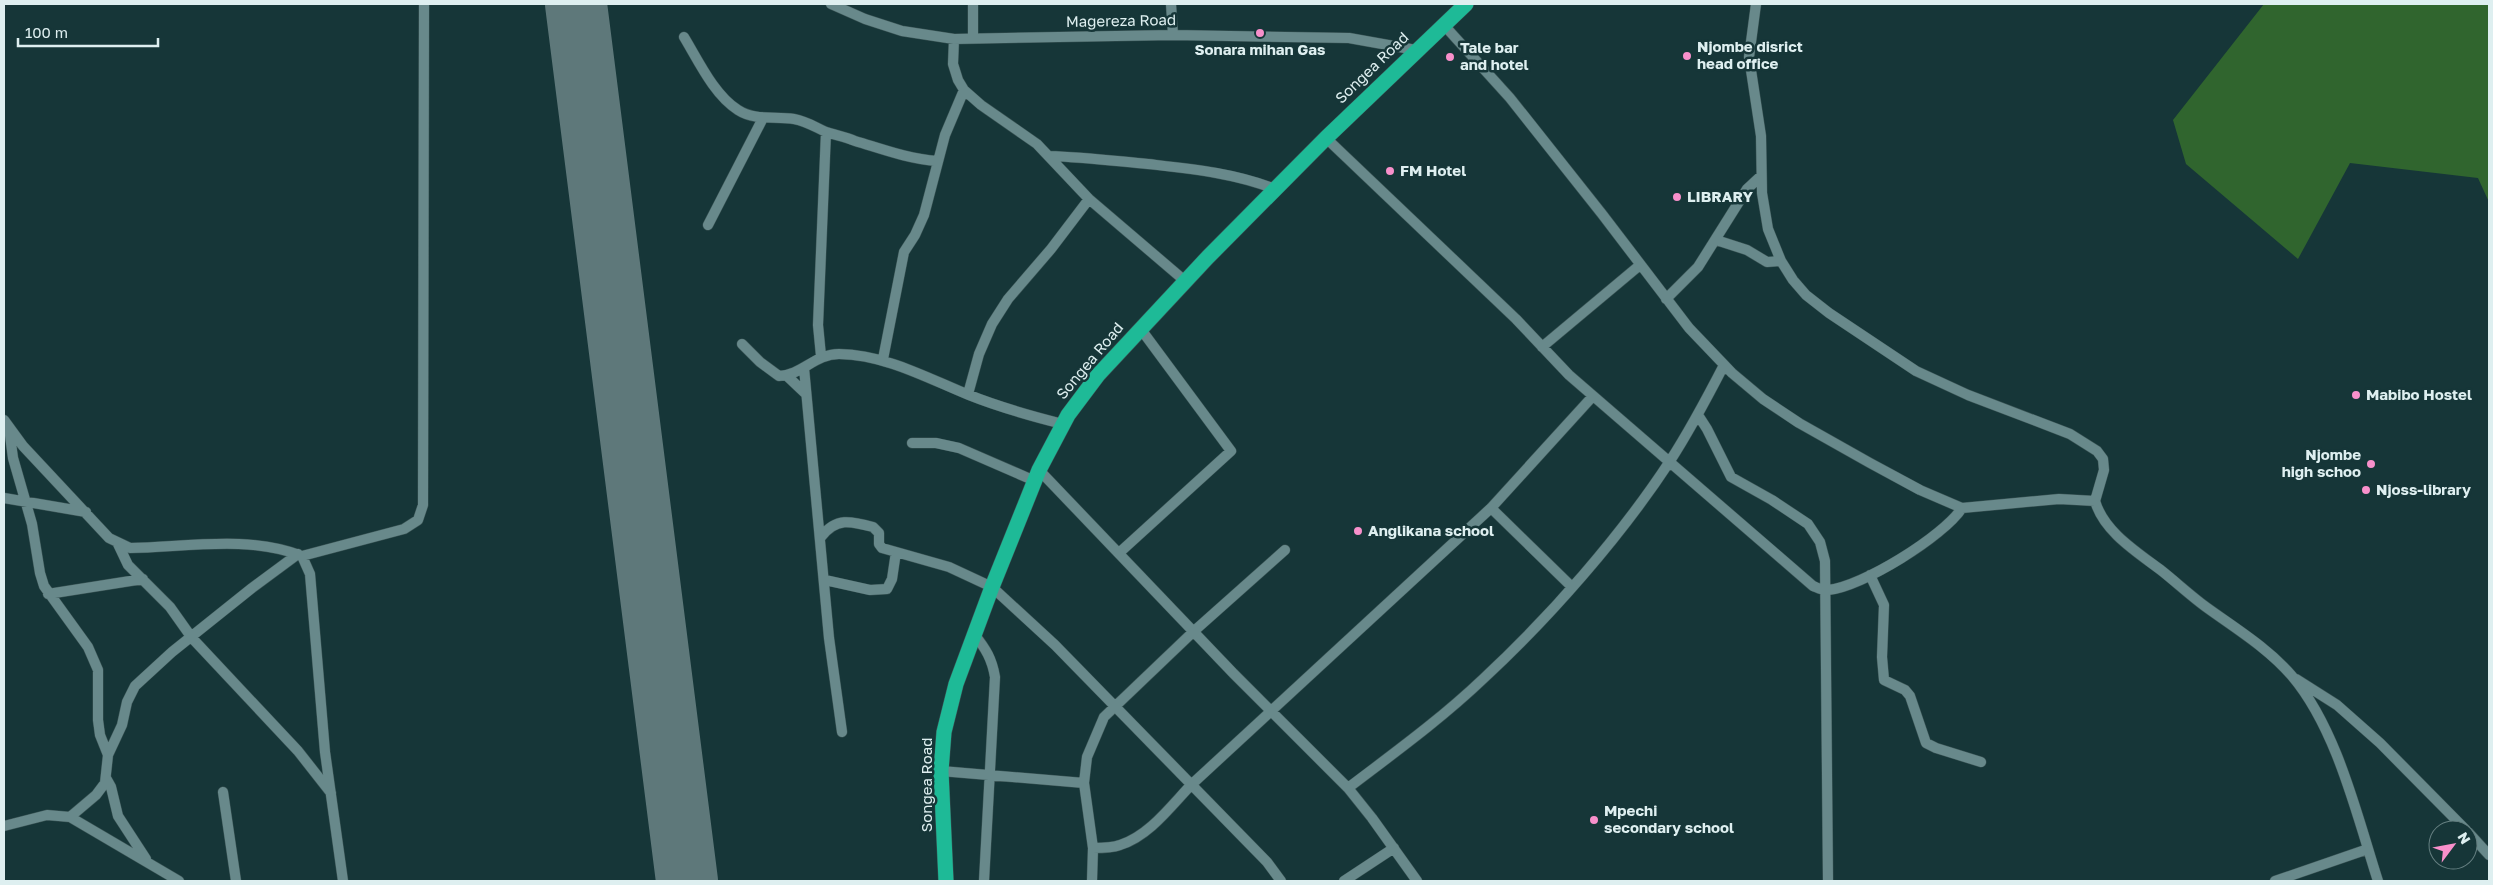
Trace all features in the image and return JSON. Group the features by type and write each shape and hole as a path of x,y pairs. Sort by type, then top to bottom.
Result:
{"highway":[{"name":"Songea Road","path":"946,881 941,771 944,732 956,684 992,587 1037,476 1063,424 1087,388 1185,281 1326,138 1466,4"}],"street":[{"path":"70,817 101,790 106,778 108,755 122,725 131,692 156,666 252,588 300,555 404,530 418,520 423,505 424,4"},
{"name":"Magereza Road","path":"831,4 865,19 902,31 954,39 1173,36 1349,38 1416,50"},
{"path":"973,38 974,4"},
{"path":"1171,4 1173,36"},
{"path":"1756,4 1749,45 1749,58 1761,136 1761,176 1765,215 1781,261 1801,290 1814,302 1902,363 1968,395 2070,434 2097,451 2103,459 2104,470 2095,501 2102,516 2125,542 2273,657 2293,677 2308,699 2329,739 2378,881"},
{"path":"1443,24 1510,98 1666,299 1724,365 1764,399 1799,423 1920,490 1962,508 2059,499 2095,501"},
{"path":"684,36 728,102 744,114 763,118 794,119 826,132 908,157 937,161"},
{"path":"954,39 953,64 958,80 964,90 981,105 1037,144 1089,199 1185,281"},
{"path":"883,359 904,252 916,235 924,215 944,134 964,90"},
{"path":"708,226 763,118"},
{"path":"821,356 818,325 826,132"},
{"path":"1326,138 1593,396 1803,578 1826,591 1870,575 1939,532 1962,508"},
{"path":"1049,156 1088,157 1220,173 1246,178 1275,189"},
{"path":"1666,299 1698,267 1746,188 1761,176"},
{"path":"968,394 979,354 992,324 1008,299 1051,249 1089,199"},
{"path":"1716,240 1747,250 1766,262 1781,261"},
{"path":"1542,347 1640,265"},
{"path":"1119,553 1231,451 1140,328"},
{"path":"742,344 779,376 786,376 804,368 821,356 836,354 883,359 1008,409 1063,424"},
{"path":"1348,788 1435,721 1484,679 1572,586 1633,513 1670,462 1698,415 1724,365"},
{"path":"804,368 829,638 842,732"},
{"path":"786,376 805,393"},
{"path":"1093,848 1119,846 1135,838 1152,824 1360,628 1491,508 1593,396"},
{"path":"1698,415 1732,478 1772,500 1811,527 1820,542 1826,561 1828,881"},
{"path":"6,424 13,458 32,524 40,573 48,594 84,640 96,665 99,676 98,720 100,736 108,755"},
{"path":"6,424 23,446 108,538 118,544 130,548 237,544 287,550 300,555 310,574 325,752 343,881"},
{"path":"912,443 936,443 959,448 1037,476 1119,553 1193,632 1348,788 1417,881"},
{"path":"4,498 86,512"},
{"path":"1491,508 1572,586"},
{"path":"821,537 836,523 862,524 877,529 879,544 882,548 962,572 992,587 1055,645 1267,862 1281,881"},
{"path":"118,544 125,560 170,607 192,638 298,751 331,793"},
{"path":"1092,881 1093,848 1084,783 1087,757 1104,717 1193,632 1285,550"},
{"path":"825,580 870,590 887,589 892,579 896,552"},
{"path":"1870,575 1884,605 1882,657 1884,680 1905,690 1910,696 1926,743 1981,762"},
{"path":"48,594 143,579"},
{"path":"974,634 987,650 992,661 995,677 988,775 984,881"},
{"path":"2293,677 2336,705 2380,743 2456,820"},
{"path":"941,771 1084,783"},
{"path":"106,778 111,787 118,816 149,864"},
{"path":"223,792 236,881"},
{"path":"4,826 47,815 70,817 179,881"},
{"path":"2478,843 2489,855"},
{"path":"1344,881 1394,848"},
{"path":"2275,881 2368,849"}],"green space":[{"path":"2264,4 2489,4 2489,202 2478,178 2350,163 2298,259 2186,164 2173,120"}],"runway":[{"path":"576,4 687,881"}],"place":[{"name":"Sonara mihan Gas","path":"1260,33"},
{"name":"Njombe disrict head office","path":"1687,56"},
{"name":"Tale bar and hotel","path":"1450,57"},
{"name":"FM Hotel","path":"1390,171"},
{"name":"LIBRARY","path":"1677,197"},
{"name":"Mabibo Hostel","path":"2356,395"},
{"name":"Njombe high schoo","path":"2371,464"},
{"name":"Njoss-library","path":"2366,490"},
{"name":"Anglikana school","path":"1358,531"},
{"name":"Mpechi secondary school","path":"1594,820"}]}
